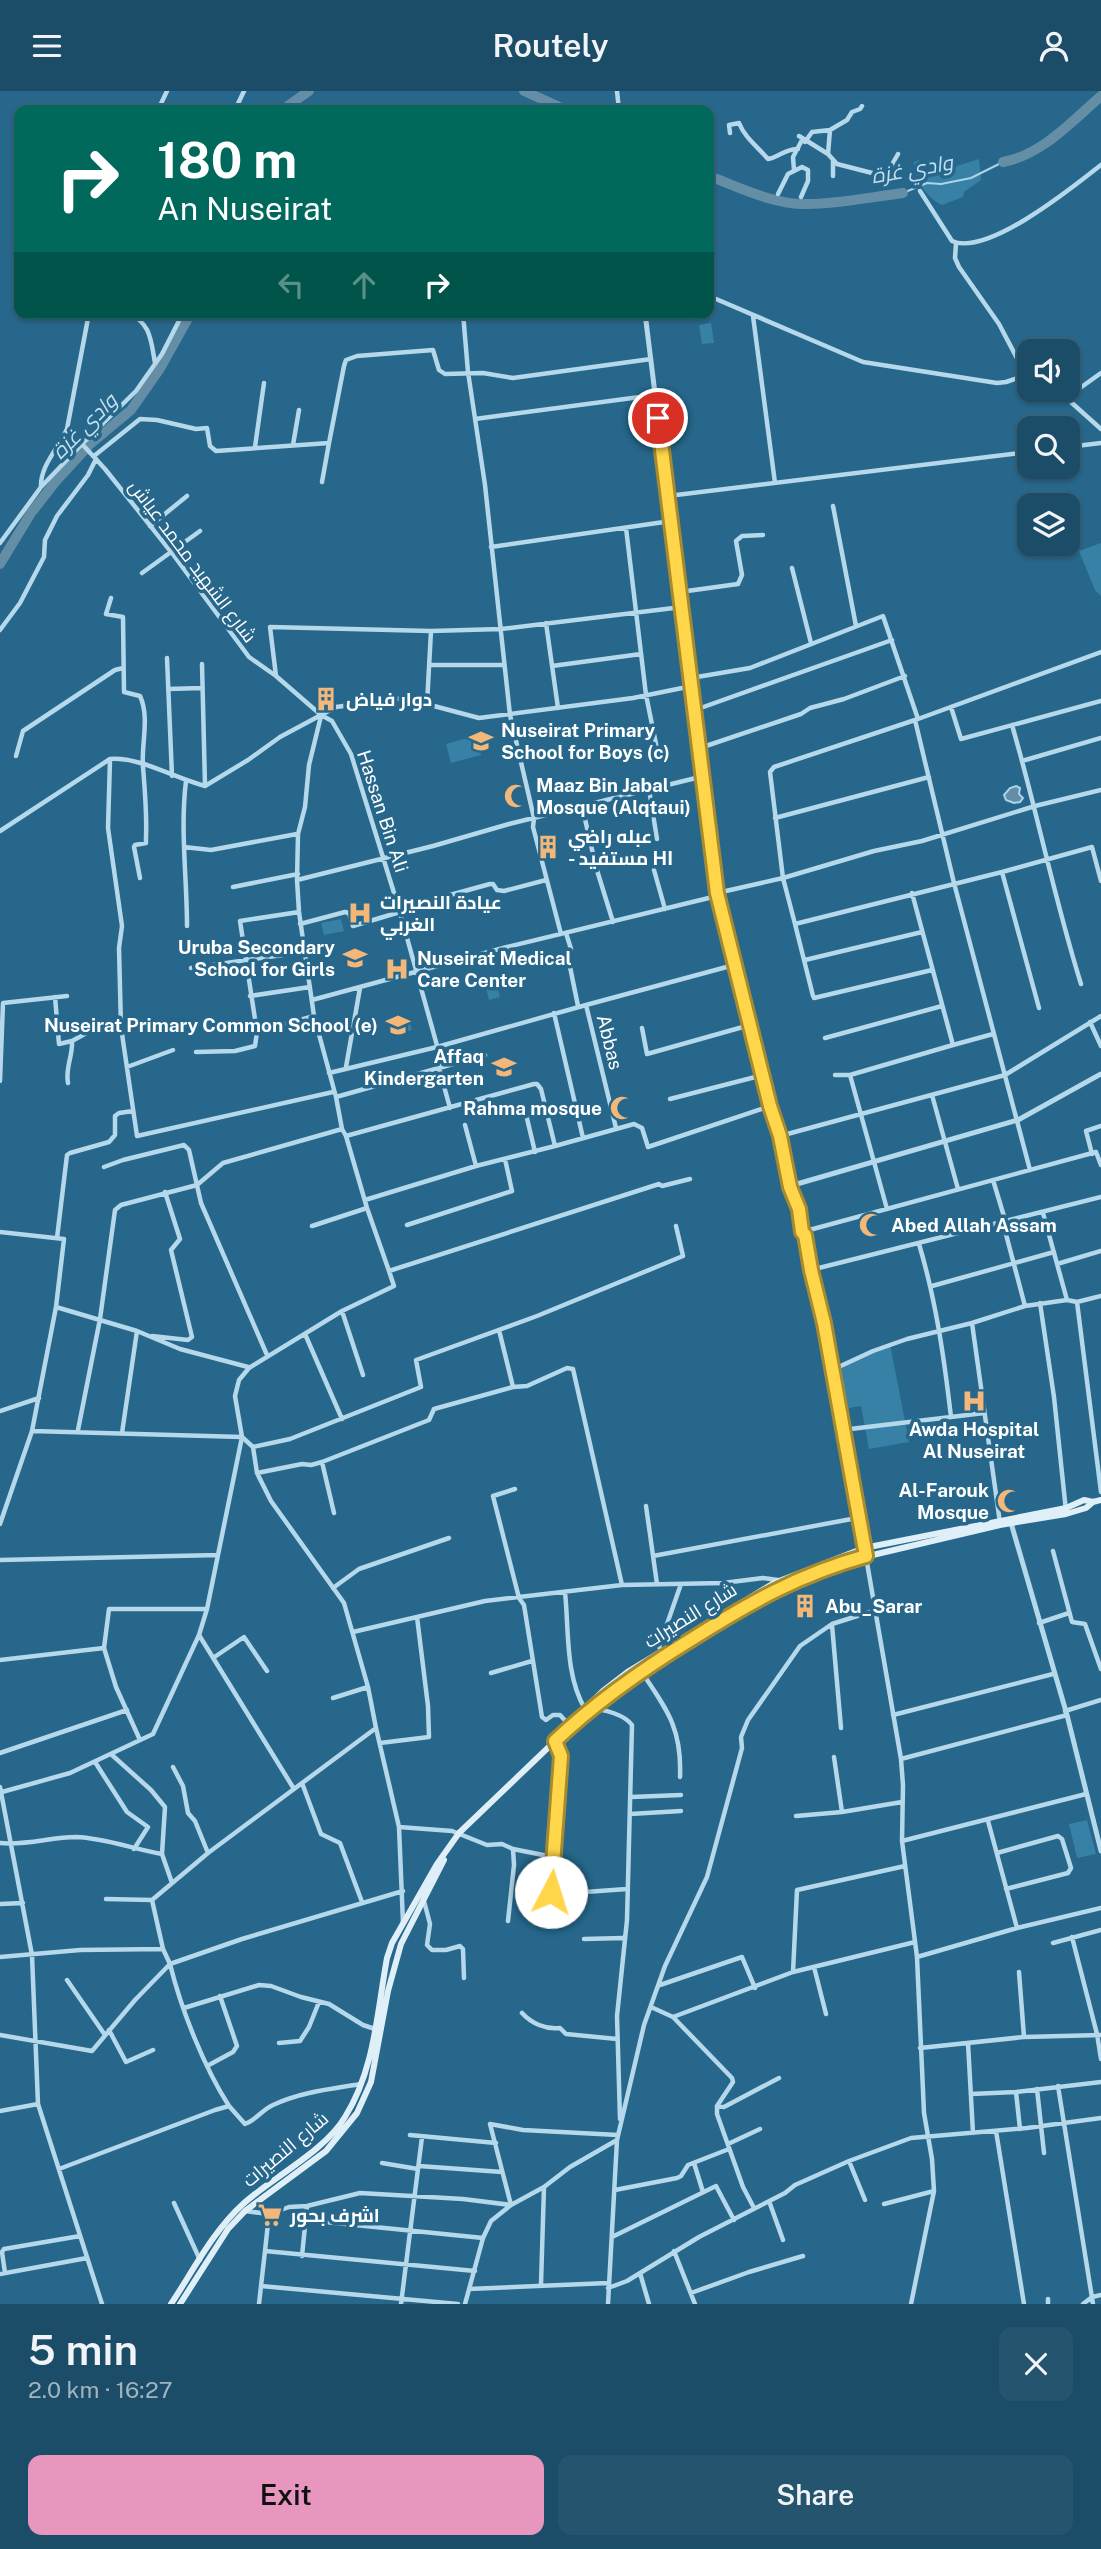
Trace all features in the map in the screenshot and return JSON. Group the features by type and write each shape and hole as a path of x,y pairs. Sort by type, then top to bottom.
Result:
{"main road":[{"name":"شارع النصيرات","path":"1000,1522 1011,1523 1066,1511 1084,1500 1097,1501"},
{"name":"شارع النصيرات","path":"171,2304 224,2225 243,2204 330,2136 344,2120 362,2084 372,2049 387,1958 403,1924 459,1833 618,1679 780,1580 865,1552 1000,1522 1066,1511"},
{"path":"588,1710 663,1653 750,1602 865,1552"},
{"name":"شارع النصيرات","path":"180,2304 228,2229 245,2211 326,2151 357,2113 371,2081 398,1954 449,1848"}],"street":[{"path":"794,170 793,156 802,139 812,132 830,130 847,120 852,112 860,110 862,106"},
{"path":"730,133 729,125 739,123 744,137 768,159 789,149 798,149"},
{"path":"828,154 830,130"},
{"path":"802,139 828,154 837,164 876,174 886,172 898,153"},
{"path":"833,160 834,176"},
{"path":"920,191 948,236 956,243 974,244 992,238 1074,186 1101,165"},
{"path":"778,194 788,174 802,167 808,170 808,181 800,197"},
{"path":"956,243 955,258 959,267 999,324 1017,357"},
{"path":"714,298 863,362 997,383 1017,377"},
{"path":"752,315 775,483"},
{"path":"41,487 42,473 67,429 88,319"},
{"path":"137,319 149,329 155,364"},
{"path":"0,543 41,487 136,391 155,364 180,319"},
{"name":"Abbas","path":"464,319 510,715 546,880 571,949 568,957 578,1006 586,1005 616,1128"},
{"path":"646,319 717,895 780,1136 790,1187 799,1209 822,1313 901,1759 902,1841 917,1957 924,2113 934,2191 911,2304"},
{"path":"323,482 346,360 357,356 433,350 439,370 445,374 468,372 513,377 650,359"},
{"path":"1080,388 1101,373"},
{"path":"255,447 264,383"},
{"path":"475,419 655,395"},
{"path":"1071,402 1101,429"},
{"path":"293,445 299,410"},
{"path":"0,630 20,603 44,557 46,540 57,516 88,475 95,457 140,419 157,419 196,429 207,428 210,446 216,451 329,443"},
{"path":"1080,446 1101,443"},
{"name":"شارع الشهيد محمد عياش","path":"83,445 172,553 248,657 276,676 321,715"},
{"path":"668,496 1017,453"},
{"path":"150,526 187,495"},
{"path":"833,506 856,626"},
{"path":"491,547 671,521"},
{"path":"626,528 646,695 657,749"},
{"path":"142,573 200,531"},
{"path":"680,592 738,584 742,575 736,541 742,536 763,535"},
{"path":"792,568 811,643"},
{"path":"111,598 106,614 123,617 124,692 140,696 142,701 143,765 147,796 146,843 134,847 140,878"},
{"path":"276,676 270,627 431,631 500,629 682,607"},
{"path":"0,831 110,759 125,758 205,786 280,737 337,707 404,698 479,718 646,695 750,668 883,616 905,676 924,765 1030,1170"},
{"path":"546,623 558,708"},
{"path":"427,704 431,631"},
{"path":"695,710 892,640"},
{"path":"932,970 814,997 783,878 770,772 774,767 1101,652"},
{"path":"552,666 641,654"},
{"path":"167,658 172,776"},
{"path":"202,664 205,786"},
{"path":"430,665 505,664"},
{"path":"16,755 23,731 114,670 123,668"},
{"path":"700,748 905,676"},
{"path":"168,689 202,688"},
{"path":"951,706 961,739 1101,701"},
{"path":"102,2304 38,2104 32,1955 1,1789 70,1773 153,1734 199,1635 207,1609 242,1437 235,1397 239,1380 249,1368 267,1355 342,1311 394,1286 342,1129 314,1016 300,924 298,834 305,807 309,765 321,715"},
{"name":"Hassan Bin Ali","path":"321,715 332,721 351,754 399,910 437,1047 450,1108"},
{"path":"1012,725 1035,806 1061,921 1081,984"},
{"path":"1022,761 1101,738"},
{"path":"110,759 108,828 122,926 119,948 121,1027 137,1136 334,1095 485,1055"},
{"path":"297,880 704,776"},
{"path":"775,818 929,777"},
{"path":"186,781 184,847 187,926"},
{"path":"649,789 657,839"},
{"path":"312,1000 783,878 874,851 942,835 1035,806 1101,790"},
{"path":"582,806 596,867 613,922"},
{"path":"184,847 211,850 298,834"},
{"path":"795,924 1092,847 1101,881"},
{"path":"654,870 665,909"},
{"path":"1002,872 1039,1007"},
{"path":"233,887 298,874"},
{"path":"300,924 345,912 349,913 353,926 359,925 399,910 490,884 497,890 504,891 546,880"},
{"path":"912,893 953,1045"},
{"path":"196,1052 235,1051 255,1046 257,1032 240,921 299,912"},
{"path":"805,960 922,932"},
{"path":"191,968 304,952"},
{"path":"586,1005 734,965"},
{"path":"250,996 310,987"},
{"path":"346,1067 360,988"},
{"path":"0,1081 3,1003 67,996"},
{"path":"55,997 59,1044 72,1041 92,1030 121,1027"},
{"path":"329,1073 437,1047 578,1006"},
{"path":"825,1038 942,1006"},
{"path":"554,1013 583,1138"},
{"path":"257,1032 314,1016"},
{"path":"780,1136 1005,1075 1101,1016"},
{"path":"1090,1022 1101,1046"},
{"path":"642,1028 647,1054 751,1025"},
{"path":"835,1075 850,1075 993,1034"},
{"path":"68,1083 66,1073 73,1054 72,1041"},
{"path":"127,1067 173,1051"},
{"path":"790,1187 1018,1120 1101,1074"},
{"path":"670,1100 763,1075"},
{"path":"850,1075 887,1209"},
{"path":"346,1136 537,1084 541,1089 555,1146"},
{"path":"932,1095 958,1189"},
{"path":"365,1200 616,1128 639,1125 648,1147 770,1106"},
{"path":"525,1109 535,1152"},
{"path":"57,1238 67,1155 109,1142 115,1135 115,1116 133,1111"},
{"path":"465,1125 476,1166"},
{"path":"1091,1154 1086,1131 1101,1126"},
{"path":"78,1430 100,1319 115,1210 121,1205 197,1185 223,1163 342,1129"},
{"path":"104,1167 184,1145 189,1150 201,1203 267,1355"},
{"path":"802,1232 1091,1154 1096,1153 1101,1165"},
{"path":"407,1225 512,1191 505,1159"},
{"path":"389,1271 659,1184 662,1186 690,1179"},
{"path":"993,1180 1025,1306"},
{"path":"150,1336 188,1340 192,1337 171,1251 180,1239 165,1192"},
{"path":"811,1270 1101,1197"},
{"path":"312,1226 367,1208"},
{"path":"1043,1213 1067,1300"},
{"path":"253,1447 290,1439 421,1387 416,1360 499,1330 683,1256 676,1226"},
{"path":"0,1232 64,1239 56,1307 40,1398 32,1431 0,1524"},
{"path":"919,1244 932,1286 941,1330 951,1417"},
{"path":"1057,1264 1101,1251"},
{"path":"932,1286 1054,1252"},
{"path":"831,1370 873,1351 1025,1306 1067,1300 1077,1302 1101,1296"},
{"path":"1077,1302 1101,1492"},
{"path":"1040,1303 1054,1397 1066,1511"},
{"path":"56,1307 137,1331 180,1349 249,1368"},
{"path":"342,1311 363,1375"},
{"path":"972,1323 1000,1522"},
{"path":"499,1330 513,1387"},
{"path":"122,1433 137,1331"},
{"path":"304,1333 342,1419"},
{"path":"257,1473 322,1462 429,1420 434,1409 513,1387 527,1386 562,1370 573,1369 622,1584"},
{"path":"0,1411 40,1398"},
{"path":"842,1430 984,1413"},
{"path":"32,1431 78,1430 242,1437 253,1447 257,1473 271,1501 344,1603 368,1687 399,1827 403,1924"},
{"path":"322,1462 334,1513"},
{"path":"515,1489 494,1496 519,1598 524,1605 542,1717 546,1720 553,1715 560,1715 570,1726"},
{"path":"646,1506 657,1584"},
{"path":"653,1556 857,1518"},
{"path":"1011,1523 1066,1713 1101,1851"},
{"path":"333,1588 359,1569 449,1538"},
{"path":"1054,1551 1072,1622 1085,1624 1101,1668"},
{"path":"0,1560 218,1555"},
{"path":"353,1632 485,1601 622,1584 723,1583 763,1578 788,1584"},
{"path":"663,1653 659,1647 681,1584"},
{"path":"565,1592 568,1644 578,1696 588,1710 600,1709 627,1719 632,1725 627,1920 623,1938 617,2039 621,2120"},
{"path":"140,1740 116,1687 104,1648 109,1609 207,1609"},
{"path":"608,2304 617,2138 621,2120 644,2025 665,1966 707,1877 742,1748 741,1737 748,1720 800,1646 832,1624 876,1610"},
{"path":"1038,1623 1069,1613"},
{"path":"380,1743 429,1737 417,1617"},
{"path":"832,1624 841,1728"},
{"path":"199,1635 294,1789"},
{"path":"213,1658 244,1637 267,1671"},
{"path":"0,1660 104,1648"},
{"path":"491,1673 533,1661"},
{"path":"641,1671 672,1720 681,1753 680,1777"},
{"path":"893,1715 1054,1674"},
{"path":"333,1698 368,1687"},
{"path":"901,1759 1066,1713 1101,1700"},
{"path":"0,1753 127,1710"},
{"path":"106,1899 152,1900 208,1853 376,1728"},
{"path":"555,1741 561,1756 551,1892 557,1894 627,1889"},
{"path":"112,1755 151,1790 165,1807 162,1854 172,1883"},
{"path":"834,1757 842,1812"},
{"path":"95,1762 127,1812 148,1827 134,1849"},
{"path":"173,1767 183,1786 188,1813 195,1821 208,1853"},
{"path":"302,1783 321,1834 340,1843 363,1902"},
{"path":"902,1841 1086,1794"},
{"path":"631,1797 681,1795"},
{"path":"796,1816 902,1802"},
{"path":"630,1814 681,1811"},
{"path":"988,1820 1017,1928"},
{"path":"399,1827 452,1831 487,1845 502,1844 513,1849 554,1857"},
{"path":"997,1853 1058,1836 1062,1839 1071,1868 1068,1873 1006,1889"},
{"path":"0,1843 12,1845 74,1837 103,1839 162,1854"},
{"path":"508,1921 514,1865 513,1849"},
{"path":"793,1972 797,1890 905,1865"},
{"path":"0,2035 92,2051 170,1964 242,1939 403,1891"},
{"path":"152,1900 178,1998 207,2066 229,2106 245,2124 253,2121 270,2106 311,2092 362,2084"},
{"path":"424,1901 430,1924 427,1945 432,1950 460,1946 463,1949 464,1978"},
{"path":"0,1903 23,1903"},
{"path":"917,1957 1017,1928 1101,1908"},
{"path":"1053,1943 1101,1930"},
{"path":"1072,1937 1099,2034 1101,2059"},
{"path":"584,1939 623,1938"},
{"path":"673,2017 793,1972 915,1942"},
{"path":"0,1957 80,1950 163,1949"},
{"path":"659,1985 743,1957 755,1988"},
{"path":"814,1967 826,2014"},
{"path":"1019,1972 1024,2037"},
{"path":"67,1980 126,2062 153,2050"},
{"path":"184,2008 259,1985 271,1986 329,2004 363,2025 375,2029"},
{"path":"207,2066 233,2052 237,2046 220,1996"},
{"path":"279,2043 300,2041 319,2002"},
{"path":"651,2007 673,2017 732,2078 733,2082 717,2106 718,2120 754,2209"},
{"path":"522,2013 529,2020 555,2029 560,2028 566,2034 617,2039"},
{"path":"920,2048 1024,2037 1099,2034"},
{"path":"968,2043 973,2133"},
{"path":"717,2106 724,2107 779,2078"},
{"path":"971,2094 1016,2092 1101,2081"},
{"path":"1058,2086 1093,2304"},
{"path":"1037,2089 1044,2153"},
{"path":"1016,2092 1020,2129"},
{"path":"0,2111 38,2104"},
{"path":"59,2169 229,2106"},
{"path":"469,2289 541,2284 608,2286 640,2273 674,2251 795,2185 911,2137 1041,2127 1101,2118"},
{"path":"511,2205 490,2124 523,2130 617,2138"},
{"path":"615,2190 677,2178 688,2165 760,2129"},
{"path":"996,2131 1024,2304"},
{"path":"410,2135 496,2143"},
{"path":"401,2301 422,2137"},
{"path":"465,2304 483,2238 491,2221 511,2205 544,2187 570,2167 617,2138"},
{"path":"849,2161 865,2200"},
{"path":"382,2163 502,2172"},
{"path":"694,2163 703,2192"},
{"path":"612,2238 716,2186 734,2220"},
{"path":"541,2284 544,2187"},
{"path":"884,2204 934,2191"},
{"path":"245,2211 269,2214 289,2207 307,2206 359,2193 511,2205"},
{"path":"769,2201 783,2240"},
{"path":"174,2203 200,2260"},
{"path":"302,2256 307,2206"},
{"path":"259,2304 269,2214"},
{"path":"306,2220 483,2238"},
{"path":"80,2236 4,2249 3,2273 87,2258"},
{"path":"265,2251 475,2271"},
{"path":"674,2251 695,2304"},
{"path":"691,2293 749,2271 803,2256"},
{"path":"640,2273 649,2304"},
{"path":"261,2286 401,2301 458,2304"},
{"path":"1083,2304 1092,2297 1101,2295"}],"shaded area":[{"path":"979,159 981,180 964,192 963,197 942,205 922,187 914,168 914,162 919,160 924,169 935,173"},
{"path":"711,323 714,343 702,344 699,325"},
{"path":"1101,543 1101,596 1095,590 1080,551"},
{"path":"482,734 486,749 480,751 481,755 451,763 446,744"},
{"path":"1016,786 1020,788 1019,794 1023,798 1014,803 1006,800 1004,795"},
{"path":"341,919 344,931 324,935 321,923"},
{"path":"495,976 500,997 489,1000 484,979"},
{"path":"409,1019 412,1030 391,1035 389,1024"},
{"path":"890,1344 909,1442 869,1449 861,1406 843,1409 836,1369"},
{"path":"1087,1820 1096,1854 1077,1858 1069,1824"}],"waterway":[{"name":"وادي غزة","path":"289,105 309,91"},
{"name":"وادي غزة","path":"524,91 555,105"},
{"name":"وادي غزة","path":"1003,162 1044,145 1101,96"},
{"name":"وادي غزة","path":"903,193 927,183 941,184 971,178 1003,162"},
{"name":"وادي غزة","path":"714,178 757,195 795,204 831,203 903,193"},
{"name":"وادي غزة","path":"0,564 31,513 56,481 89,445 131,410 159,370 188,319"}],"place":[{"name":"دوار فياض","path":"326,699"},
{"name":"Nuseirat Primary School for Boys (c)","path":"481,741"},
{"name":"Maaz Bin Jabal Mosque (Alqtaui)","path":"516,796"},
{"name":"عبله راضي - مستفيد HI","path":"548,847"},
{"name":"عيادة النصيرات الغربي","path":"360,913"},
{"name":"Uruba Secondary School for Girls","path":"355,958"},
{"name":"Nuseirat Medical Care Center","path":"397,969"},
{"name":"Nuseirat Primary Common School (e)","path":"398,1025"},
{"name":"Affaq Kindergarten","path":"504,1067"},
{"name":"Rahma mosque","path":"622,1108"},
{"name":"Abed Allah Assam","path":"871,1225"},
{"name":"Awda Hospital Al Nuseirat","path":"974,1401"},
{"name":"Al-Farouk Mosque","path":"1009,1501"},
{"name":"Abu_Sarar","path":"805,1606"},
{"name":"اشرف بحور","path":"270,2215"}],"route":[{"path":"551,1892 561,1756 555,1741 611,1692 664,1655 750,1602 817,1572 866,1556 857,1518 824,1323 805,1235 790,1187 780,1136 770,1106 717,893 658,418"}]}
